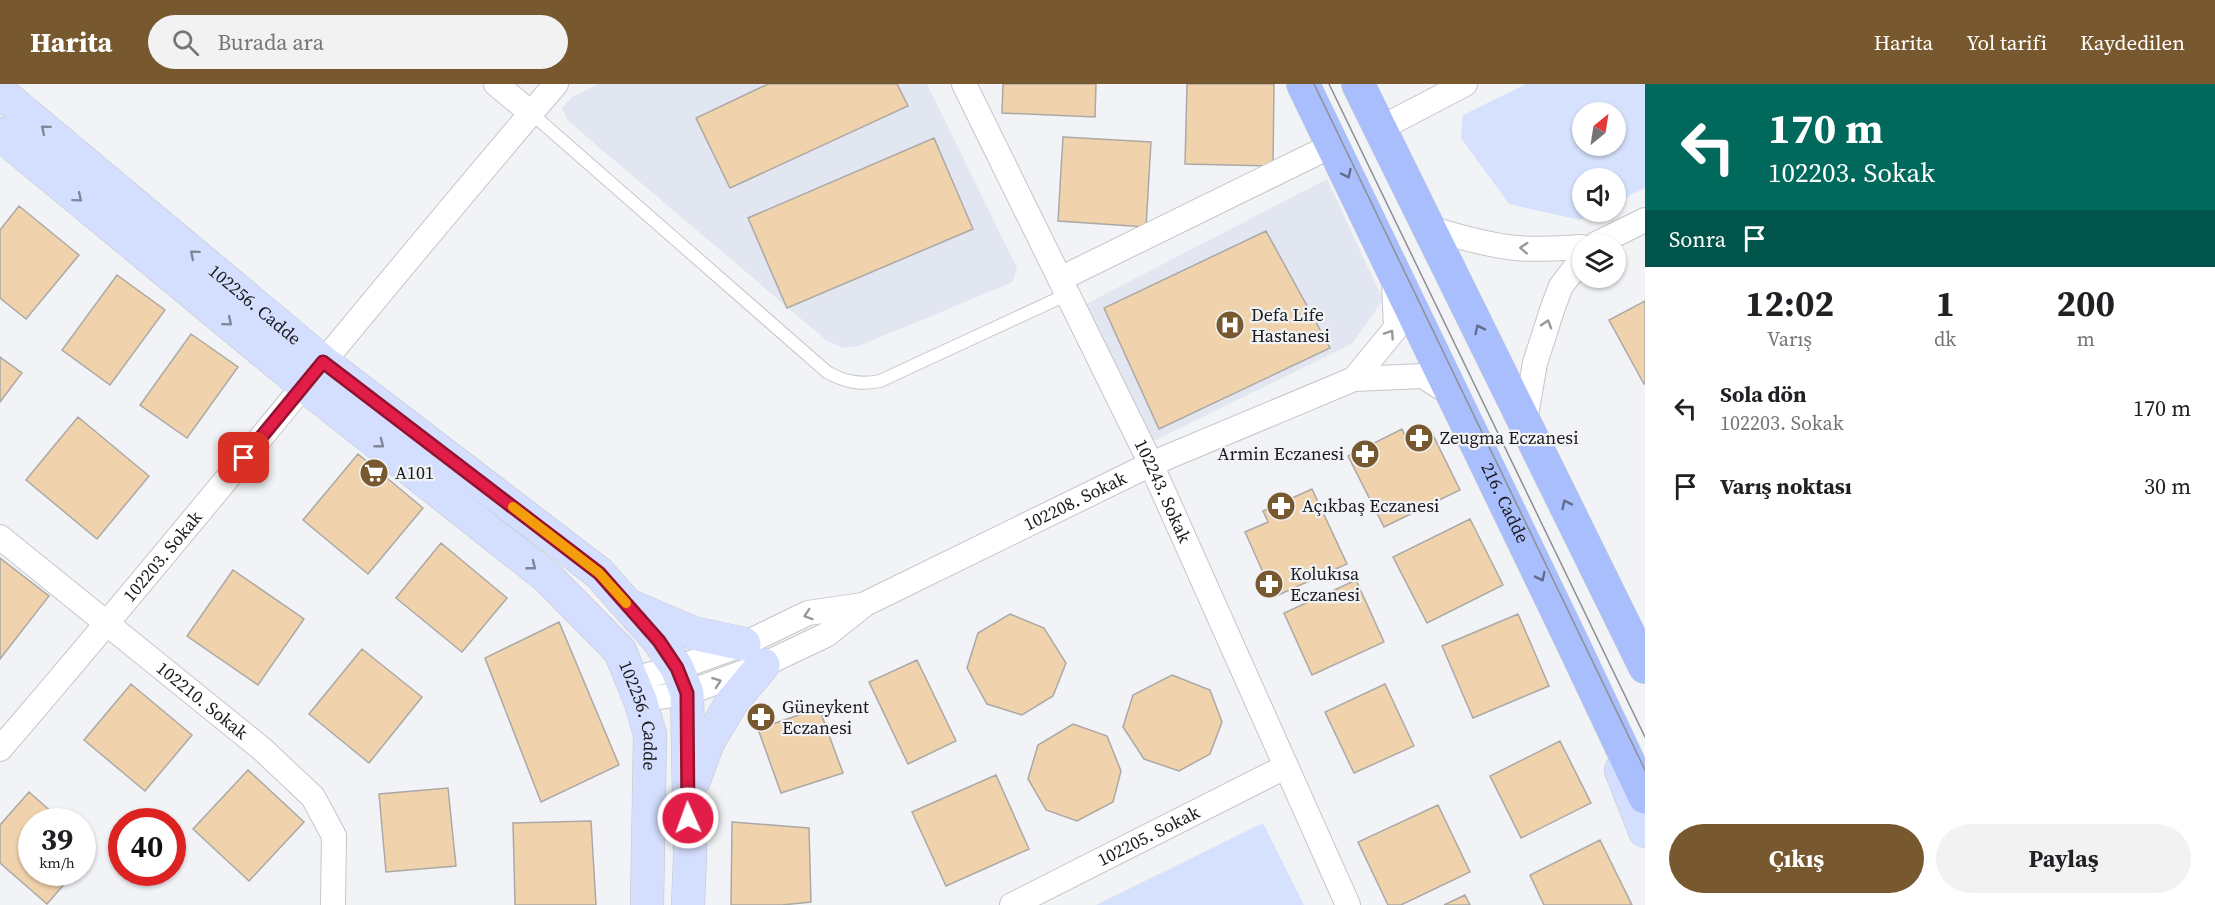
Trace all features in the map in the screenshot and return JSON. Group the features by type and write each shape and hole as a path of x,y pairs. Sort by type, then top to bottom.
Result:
{"main road":[{"name":"216. Cadde","path":"1303,84 1572,642"},
{"path":"1358,84 1645,667"},
{"path":"1572,642 1645,796"}],"street":[{"path":"496,84 531,113"},
{"name":"102203. Sokak","path":"0,749 108,623 556,84"},
{"name":"102243. Sokak","path":"964,84 1151,464 1348,905"},
{"path":"1379,129 1465,84"},
{"name":"102256. Cadde","path":"0,92 314,373 547,577 620,651 650,734 647,905"},
{"name":"102256. Cadde","path":"0,134 314,373 599,573 659,641 682,680"},
{"path":"1064,286 1333,145"},
{"path":"1616,234 1645,220"},
{"path":"1429,228 1515,248 1572,248"},
{"path":"1525,422 1535,363 1561,286 1572,272"},
{"name":"102208. Sokak","path":"1354,379 1396,328 1394,276"},
{"name":"102208. Sokak","path":"636,690 682,680 753,654 826,635 865,604 1151,464 1354,379 1423,376 1451,394"},
{"name":"102210. Sokak","path":"0,537 262,749 313,797 334,836 333,905"},
{"path":"628,606 693,633 753,654 732,702 708,742 688,799"},
{"path":"1619,613 1645,645"},
{"name":"216. Cadde","path":"1572,642 1645,831"},
{"path":"682,680 690,856 688,905"},
{"name":"102205. Sokak","path":"1012,905 1286,767"}],"lane":[{"path":"531,113 827,372 838,378 859,383 880,381 1064,286"}],"shaded area":[{"path":"598,84 927,84 1017,268 1013,282 859,346 843,348 826,340 568,121 562,108 572,97"},
{"path":"1526,84 1645,84 1645,188 1626,197 1626,168 1572,168 1572,218 1509,204 1461,138 1463,115"},
{"name":"Defa Life Hastanesi","path":"1327,179 1383,300 1352,344 1151,442 1084,305"},
{"path":"1263,823 1304,905 1096,905"}],"building":[{"path":"768,84 897,84 908,106 730,188 696,118"},
{"path":"1003,84 1096,84 1095,117 1002,113"},
{"path":"1187,84 1274,84 1273,166 1185,164"},
{"path":"1063,137 1151,142 1146,227 1058,221"},
{"path":"934,138 973,229 787,308 748,218"},
{"path":"19,206 79,255 26,319 0,298 0,230"},
{"path":"1266,231 1330,348 1159,429 1104,308"},
{"path":"117,275 165,310 110,385 62,350"},
{"path":"1645,301 1645,383 1644,384 1609,320"},
{"path":"191,334 238,367 187,438 140,405"},
{"path":"0,357 22,373 0,402"},
{"path":"78,417 149,476 97,539 26,480"},
{"path":"1402,429 1407,440 1430,429 1460,490 1384,527 1348,456"},
{"path":"358,454 423,508 368,574 303,520"},
{"path":"1312,489 1347,564 1274,597 1245,532 1268,522 1263,511"},
{"path":"1470,519 1503,585 1427,623 1393,557"},
{"path":"441,543 507,598 462,652 396,598"},
{"path":"0,558 49,596 0,659"},
{"path":"233,570 304,619 258,685 187,636"},
{"path":"1356,580 1384,642 1312,675 1284,613"},
{"path":"1010,614 1044,628 1066,663 1053,696 1022,715 987,704 967,668 978,633"},
{"path":"1518,614 1549,686 1473,718 1442,646"},
{"path":"559,622 619,765 541,802 485,658"},
{"path":"362,649 422,697 369,763 309,714"},
{"path":"917,660 956,741 908,764 869,682"},
{"path":"1172,675 1210,690 1222,722 1210,754 1179,771 1144,759 1123,727 1133,695"},
{"path":"131,684 192,735 145,791 84,740"},
{"path":"1385,684 1414,746 1354,773 1325,712"},
{"path":"819,708 843,773 781,793 758,729"},
{"path":"1073,724 1107,736 1121,771 1113,802 1077,821 1046,810 1028,779 1038,745"},
{"path":"1560,741 1591,803 1521,838 1490,776"},
{"path":"248,770 304,822 249,881 193,829"},
{"path":"996,775 1029,849 946,886 912,812"},
{"path":"448,788 456,866 386,872 379,794"},
{"path":"29,792 47,808 18,808 18,879 0,863 0,825"},
{"path":"1438,805 1470,872 1401,905 1388,905 1358,842"},
{"path":"591,821 596,905 515,905 513,823"},
{"path":"732,822 809,828 811,902 782,905 731,905"},
{"path":"1600,840 1632,905 1544,905 1530,875"},
{"path":"26,886 63,886 47,904"},
{"path":"1465,895 1470,905 1444,905"}],"tram line":[{"path":"1314,84 1645,770"},
{"path":"1329,84 1645,737"}],"slow traffic":[{"path":"513,507 599,573 626,603"}],"place":[{"name":"Defa Life Hastanesi","path":"1230,325"},
{"name":"Zeugma Eczanesi","path":"1419,438"},
{"name":"Armin Eczanesi","path":"1365,454"},
{"name":"A101","path":"374,473"},
{"name":"Açıkbaş Eczanesi","path":"1281,506"},
{"name":"Kolukısa Eczanesi","path":"1269,584"},
{"name":"Güneykent Eczanesi","path":"761,717"}],"route":[{"path":"244,458 323,362 599,573 659,641 677,668 687,693 688,818"}]}
